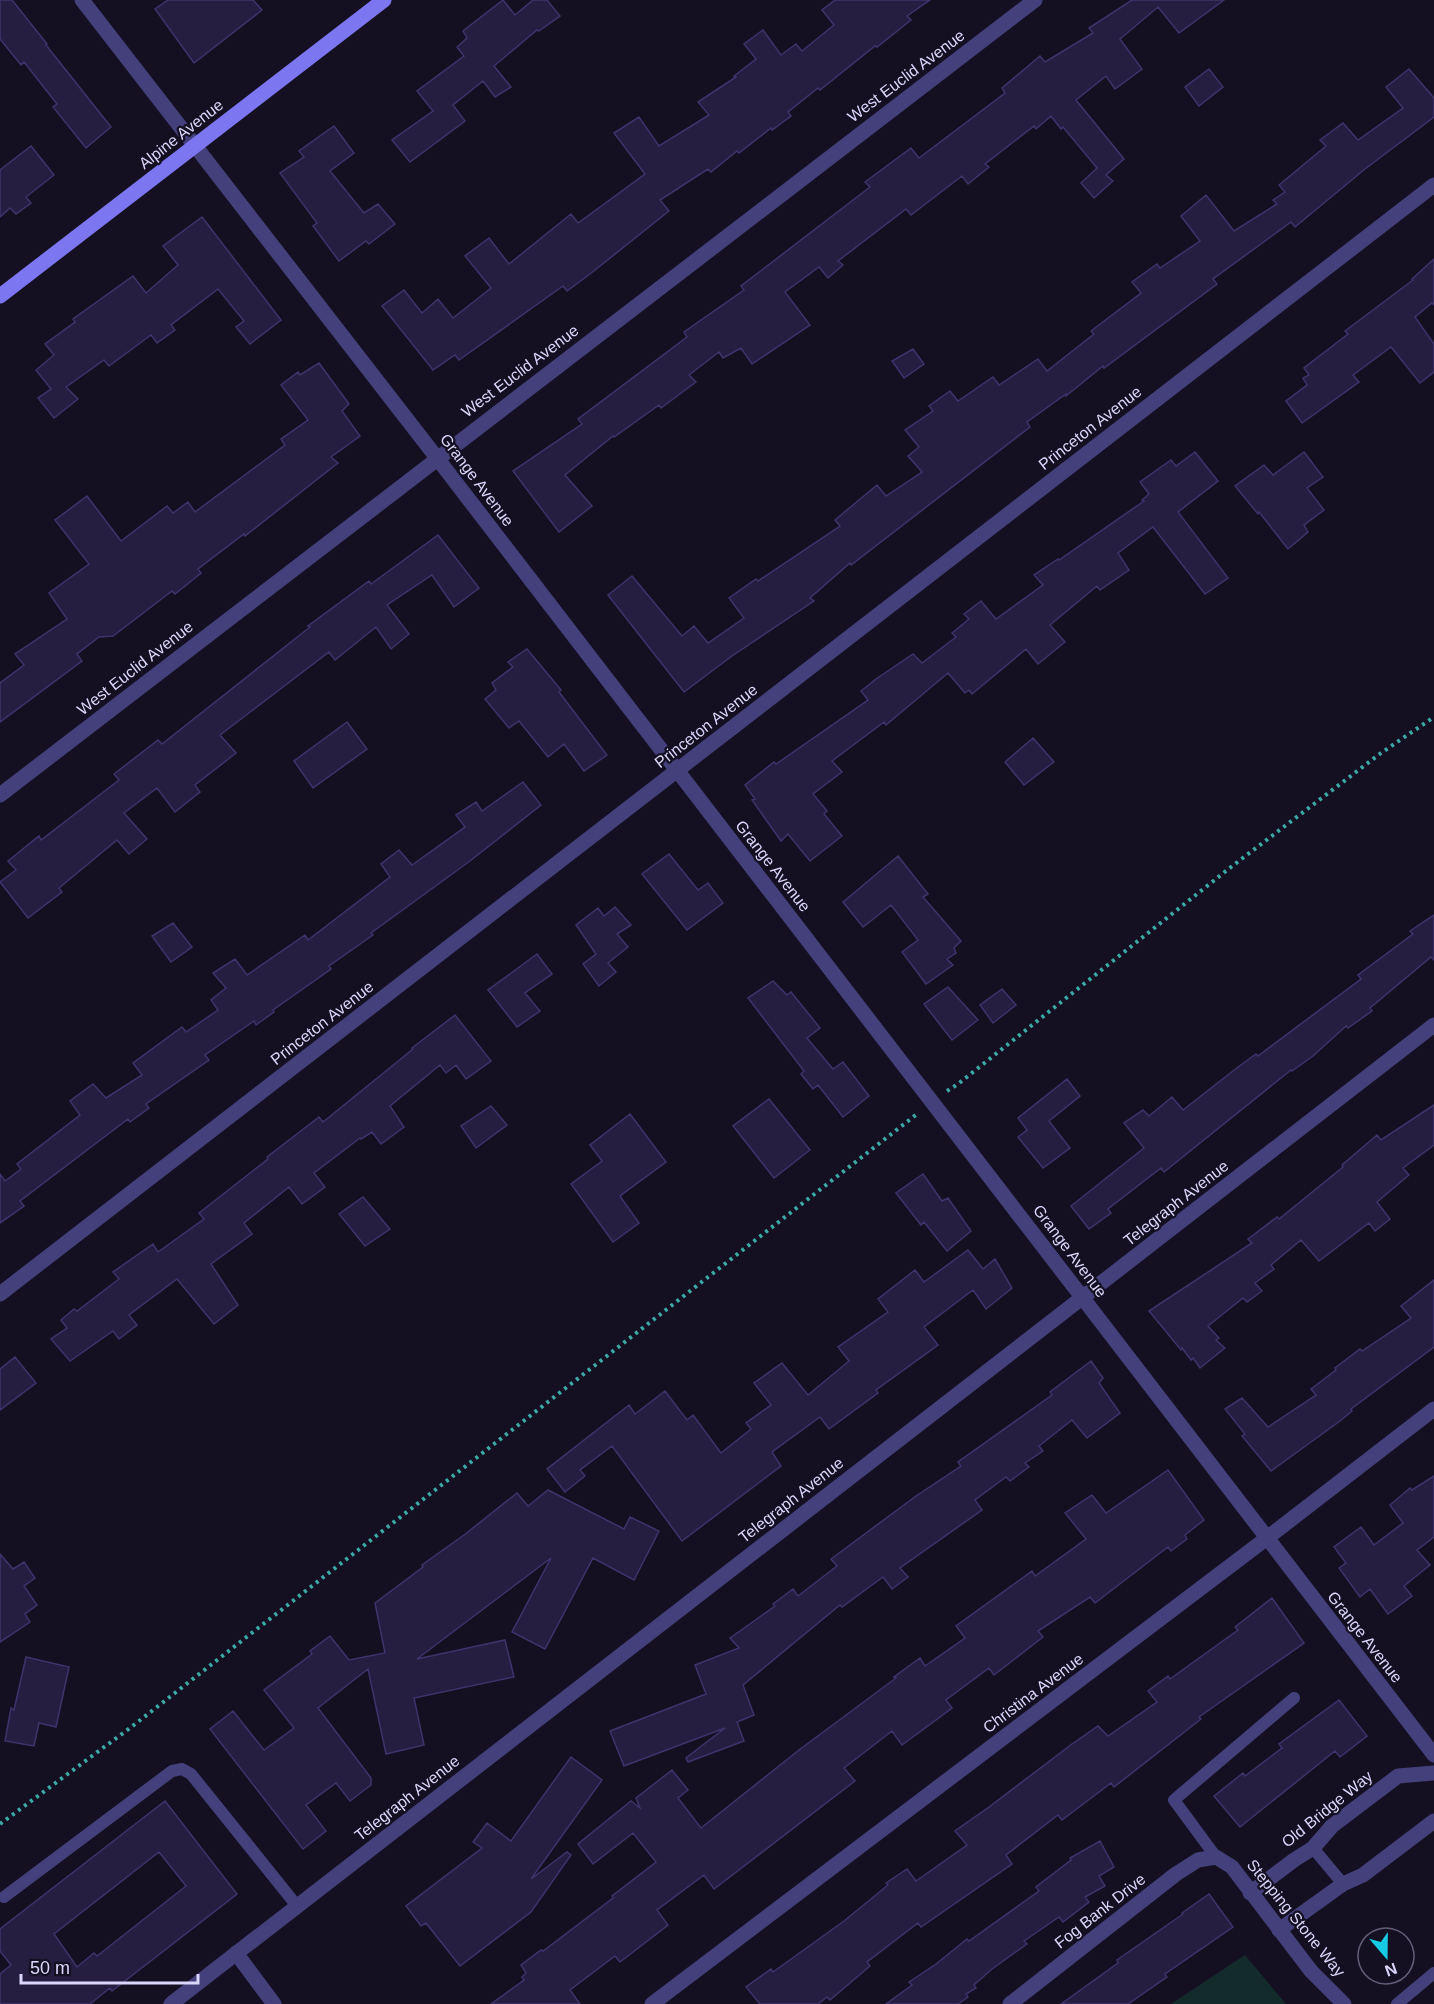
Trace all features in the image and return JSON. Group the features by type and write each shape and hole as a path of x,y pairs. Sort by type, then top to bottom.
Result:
{"street":[{"name":"Grange Avenue","path":"82,0 932,1100 1434,1755"},
{"name":"Alpine Avenue","path":"0,296 384,0"},
{"name":"West Euclid Avenue","path":"0,795 1035,0"},
{"name":"Princeton Avenue","path":"0,1294 1434,185"},
{"name":"Telegraph Avenue","path":"171,2004 1434,1025"},
{"name":"Christina Avenue","path":"652,2004 1267,1539 1434,1409"},
{"name":"Old Bridge Way","path":"1250,1893 1293,1860 1313,1848 1332,1826 1398,1776 1434,1773"},
{"path":"1279,1930 1343,1884 1363,1875 1434,1821"},
{"name":"Stepping Stone Way","path":"1216,1857 1232,1867 1311,1971 1344,2004"},
{"name":"Fog Bank Drive","path":"1010,2004 1176,1874 1198,1860 1216,1857"},
{"path":"236,1953 274,2004"}],"lane":[{"path":"1216,1857 1174,1800 1294,1698"},
{"path":"4,1897 172,1771 182,1769 191,1774 297,1906"},
{"path":"1313,1848 1343,1884"},
{"path":"1397,2004 1434,1973"}],"path":[{"path":"0,1824 168,1698 912,1119 932,1100 958,1084 1269,839 1381,753 1434,717"}],"green space":[{"path":"1245,1955 1286,2004 1171,2004"}],"building":[{"path":"0,0 12,0 111,127 86,148 53,107 57,104 24,62 21,65 0,39"},
{"path":"168,0 253,0 262,10 194,63 155,9"},
{"path":"503,0 515,15 533,0 547,0 560,16 539,31 537,30 494,66 511,87 495,97 483,81 453,105 465,121 410,162 392,140 433,111 417,91 464,56 457,47 467,38 463,31"},
{"path":"835,0 930,0 907,16 911,20 877,47 875,46 820,90 818,88 788,112 791,116 772,130 771,128 739,153 737,151 711,172 708,169 660,200 669,211 590,274 567,291 563,286 459,360 455,355 433,370 382,306 404,290 422,313 438,299 453,318 491,288 465,256 489,238 509,264 571,214 578,223 645,174 614,133 639,117 659,146 709,115 698,102 736,77 734,76 756,59 744,44 763,30 781,55 796,44 802,51 834,25 822,10"},
{"path":"1132,0 1224,0 1179,33 1158,7 1120,39 1142,69 1115,89 1106,76 1076,100 1124,159 1106,175 1113,181 1094,198 1081,183 1097,168 1063,127 1061,129 1051,116 1036,129 1034,126 985,164 989,167 968,184 962,176 911,215 906,209 838,261 843,265 828,278 819,267 785,292 810,325 752,364 741,348 723,358 719,352 689,375 696,382 661,408 659,405 613,436 565,475 592,506 559,532 513,471 582,424 578,419 687,337 684,332 744,290 741,286 870,187 865,182 911,148 919,158 1005,93 1002,88 1040,56 1045,62 1093,33 1089,28"},
{"path":"1209,69 1223,87 1199,106 1185,87"},
{"path":"1409,69 1434,98 1434,117 1365,169 1295,227 1291,222 1213,279 1217,284 1104,368 1103,366 1066,396 1066,394 1027,422 1030,427 851,565 850,563 810,598 814,601 732,656 684,692 608,595 632,576 682,636 694,626 708,643 744,618 729,598 840,526 835,520 877,485 886,496 922,472 908,456 919,447 905,430 933,411 929,406 950,391 958,401 993,377 999,385 1038,359 1047,371 1094,334 1091,331 1141,293 1132,282 1157,264 1160,268 1200,241 1181,216 1206,195 1234,231 1277,204 1273,200 1285,192 1279,185 1326,146 1320,140 1343,123 1358,140 1403,108 1386,87"},
{"path":"334,126 354,153 330,171 364,213 378,204 395,224 369,244 366,241 339,261 313,226 317,223 280,173 304,157 299,151"},
{"path":"31,146 54,175 26,197 31,203 16,214 10,208 0,217 0,170"},
{"path":"202,217 281,320 250,344 236,327 244,321 218,289 171,325 175,330 157,343 151,335 109,366 104,360 66,387 78,399 54,418 38,398 51,389 36,370 54,355 45,344 75,322 73,319 133,276 146,293 178,265 163,246"},
{"path":"1434,259 1434,305 1432,303 1415,317 1434,344 1434,372 1420,383 1391,347 1353,375 1359,382 1302,423 1286,401 1307,385 1303,378 1309,375 1304,368 1348,334 1345,331 1413,280"},
{"path":"913,349 924,364 904,378 892,361"},
{"path":"319,363 349,404 342,411 360,436 331,457 338,463 245,536 244,534 198,569 201,573 175,594 172,591 113,636 99,637 77,654 82,661 0,722 0,683 24,665 15,654 67,619 49,593 89,564 55,520 87,496 121,541 167,506 173,513 188,502 195,512 285,445 281,439 308,420 281,385 298,372 300,375"},
{"path":"1195,452 1218,481 1178,512 1228,578 1205,594 1153,527 1118,553 1129,570 1100,590 1097,586 1050,625 1065,642 1038,664 1026,649 972,694 969,690 965,693 948,673 886,725 884,722 832,761 842,772 813,794 827,811 824,814 842,836 810,861 788,834 781,841 752,800 755,799 745,785 774,762 776,764 868,700 861,691 876,679 913,654 922,663 956,637 952,633 969,619 964,614 981,601 996,619 1043,585 1034,575 1144,501 1142,500 1149,494 1140,482 1171,460 1176,466"},
{"path":"1304,452 1323,477 1307,488 1324,510 1304,525 1308,532 1288,549 1235,486 1264,465 1273,475"},
{"path":"438,535 479,588 454,607 432,575 387,605 409,634 391,649 376,627 335,660 329,652 220,735 236,753 195,785 200,792 175,812 157,788 124,813 147,839 129,854 117,840 59,888 62,892 28,918 0,882 16,870 8,861 39,836 41,840 119,780 114,774 158,740 162,744 310,627 308,626 369,581 371,584"},
{"path":"527,649 561,690 559,692 607,755 584,771 564,744 548,757 519,721 509,728 485,699 496,690 492,683 513,667 508,662"},
{"path":"347,722 367,749 313,788 294,761"},
{"path":"1033,738 1054,762 1024,785 1005,762"},
{"path":"523,782 541,805 470,861 371,933 373,935 329,966 331,969 273,1010 274,1012 256,1025 254,1021 205,1055 209,1060 146,1104 149,1108 130,1122 128,1119 20,1201 24,1206 0,1223 0,1174 5,1181 21,1169 17,1164 80,1115 70,1101 93,1084 106,1098 142,1075 133,1063 182,1027 186,1032 218,1010 211,1000 226,988 213,973 235,959 247,975 305,935 308,940 390,877 381,864 399,850 412,865 465,827 456,815 476,802 482,811"},
{"path":"669,854 698,890 708,883 723,903 687,930 642,874"},
{"path":"898,856 928,894 923,897 961,941 954,948 956,953 947,959 953,965 926,984 902,952 918,940 891,905 863,927 843,902"},
{"path":"615,907 631,925 617,934 628,947 608,963 616,972 599,986 583,964 596,954 576,925 598,908 604,916"},
{"path":"1434,915 1434,960 1431,957 1370,1008 1372,1011 1348,1028 1346,1026 1313,1056 1291,1070 1164,1172 1161,1168 1108,1209 1111,1213 1089,1229 1071,1206 1144,1148 1124,1123 1143,1110 1149,1116 1172,1097 1183,1110 1238,1067 1256,1054 1258,1056 1361,979 1358,975 1413,934 1410,931"},
{"path":"173,923 192,947 171,962 152,936"},
{"path":"537,954 552,974 525,993 540,1011 517,1027 488,990"},
{"path":"773,981 787,995 791,992 820,1028 807,1038 833,1069 843,1062 869,1096 843,1117 818,1085 813,1089 801,1074 804,1071 748,998"},
{"path":"948,987 978,1020 952,1040 924,1004"},
{"path":"1002,989 1016,1005 993,1023 980,1005"},
{"path":"455,1015 491,1061 466,1079 456,1065 446,1073 440,1065 390,1106 404,1127 381,1144 372,1132 360,1138 314,1173 325,1187 302,1204 289,1187 244,1223 252,1234 211,1264 238,1305 214,1324 177,1279 129,1315 137,1325 119,1339 113,1331 70,1361 51,1339 67,1328 61,1320 74,1309 77,1311 119,1279 113,1272 153,1244 158,1252 204,1219 199,1213 268,1159 267,1157 319,1117 323,1122"},
{"path":"1067,1079 1080,1096 1049,1121 1070,1148 1043,1168 1018,1137 1027,1130 1018,1118"},
{"path":"769,1099 810,1150 774,1178 733,1126"},
{"path":"1434,1105 1434,1145 1403,1168 1409,1175 1377,1202 1390,1219 1375,1231 1369,1223 1319,1261 1301,1240 1271,1265 1274,1269 1255,1283 1262,1291 1247,1302 1243,1298 1208,1326 1219,1338 1216,1340 1225,1348 1200,1368 1193,1358 1191,1360 1149,1311 1252,1243 1248,1239 1277,1217 1279,1219 1343,1167 1342,1165 1377,1135 1381,1140"},
{"path":"491,1106 507,1125 476,1148 461,1126"},
{"path":"630,1114 666,1162 620,1196 639,1223 613,1242 571,1184 602,1161 590,1145"},
{"path":"923,1174 942,1201 948,1198 971,1231 947,1251 924,1222 921,1225 896,1193"},
{"path":"363,1197 390,1229 365,1246 339,1214"},
{"path":"968,1250 983,1269 995,1259 1012,1288 986,1309 973,1290 924,1327 938,1345 876,1390 878,1393 829,1429 820,1417 772,1452 781,1466 682,1541 612,1446 580,1470 585,1476 565,1492 547,1469 629,1405 635,1414 665,1391 687,1420 693,1415 721,1453 751,1429 746,1423 771,1405 754,1383 782,1363 808,1395 849,1361 838,1347 888,1312 878,1299 915,1270 924,1282"},
{"path":"1434,1280 1434,1347 1351,1409 1352,1411 1340,1421 1271,1471 1242,1436 1245,1434 1225,1409 1242,1398 1268,1427 1316,1395 1311,1389 1336,1370 1335,1368 1360,1349 1362,1351 1411,1318 1401,1306"},
{"path":"15,1357 36,1383 0,1410 0,1369"},
{"path":"1091,1361 1103,1378 1099,1383 1120,1413 1087,1438 1072,1420 1039,1446 1043,1451 1025,1463 1029,1467 1010,1481 1006,1477 975,1500 982,1510 900,1568 908,1577 892,1589 883,1577 842,1607 840,1605 743,1685 754,1715 737,1722 744,1741 688,1762 686,1758 725,1728 624,1766 610,1731 706,1694 695,1665 739,1648 730,1638 775,1606 773,1604 793,1589 798,1596 837,1566 831,1559 961,1466 958,1462 1052,1395 1050,1392"},
{"path":"1168,1470 1204,1520 1185,1535 1187,1539 1171,1551 1168,1547 1095,1603 1090,1597 1038,1631 1043,1637 994,1675 989,1668 946,1700 952,1708 902,1745 892,1731 844,1768 855,1781 714,1889 704,1875 657,1910 668,1925 620,1962 615,1956 570,1990 580,2004 491,2004 524,1980 522,1977 526,1973 521,1965 613,1898 612,1896 656,1862 633,1833 593,1864 578,1844 631,1801 640,1808 636,1798 672,1770 688,1790 678,1798 701,1828 920,1658 925,1666 965,1638 956,1626 1032,1571 1035,1576 1086,1539 1065,1513 1092,1495 1106,1513"},
{"path":"1434,1476 1434,1537 1417,1550 1430,1565 1404,1586 1412,1596 1388,1614 1370,1589 1360,1597 1339,1568 1346,1563 1334,1547 1361,1527 1374,1545 1403,1523 1390,1505 1410,1488 1412,1490"},
{"path":"548,1490 624,1529 630,1517 659,1531 634,1580 593,1558 545,1649 512,1632 551,1558 417,1659 505,1640 514,1677 414,1698 424,1745 386,1754 368,1669 318,1708 371,1778 371,1785 350,1801 336,1783 306,1805 326,1831 303,1849 210,1729 233,1711 264,1750 294,1728 264,1690 312,1654 310,1651 330,1636 349,1660 385,1653 375,1603 517,1493 528,1506"},
{"path":"0,1554 13,1569 24,1562 35,1578 24,1586 37,1605 25,1614 30,1622 0,1642"},
{"path":"1272,1598 1304,1643 1199,1717 1201,1719 1114,1787 1111,1783 1062,1820 1058,1815 1006,1855 1012,1864 921,1927 918,1923 867,1962 870,1966 830,2000 827,1997 818,2004 760,2004 746,1987 771,1969 773,1972 844,1921 888,1885 886,1883 907,1869 916,1881 967,1845 955,1831 1098,1726 1108,1736 1157,1702 1148,1691 1168,1676 1170,1679 1238,1630 1235,1627"},
{"path":"26,1657 69,1667 56,1727 39,1723 34,1746 5,1741 11,1708 14,1710"},
{"path":"1339,1700 1367,1736 1340,1757 1335,1751 1240,1827 1214,1796 1243,1773 1245,1776 1282,1748 1279,1744"},
{"path":"571,1757 602,1780 531,1879 567,1852 571,1855 531,1912 460,1966 426,1923 421,1926 406,1906 482,1848 473,1842 487,1823 511,1841"},
{"path":"165,1801 237,1894 112,1991 110,1988 90,2004 0,2004 0,1974 11,1965 0,1951 0,1929","holes":["159,1852 186,1886 97,1956 94,1953 77,1967 54,1934"]},
{"path":"1100,1841 1114,1867 1099,1876 1105,1886 1085,1897 1089,1902 1063,1922 1059,1917 1024,1941 1027,1944 974,1985 976,1988 966,1994 968,1997 958,2004 886,2004 912,1985 909,1982 967,1939 969,1941 1039,1891 1036,1887 1071,1860 1070,1858"},
{"path":"1209,1894 1233,1927 1165,1974 1167,1977 1128,2004 1061,2004 1118,1963 1117,1960"}]}
